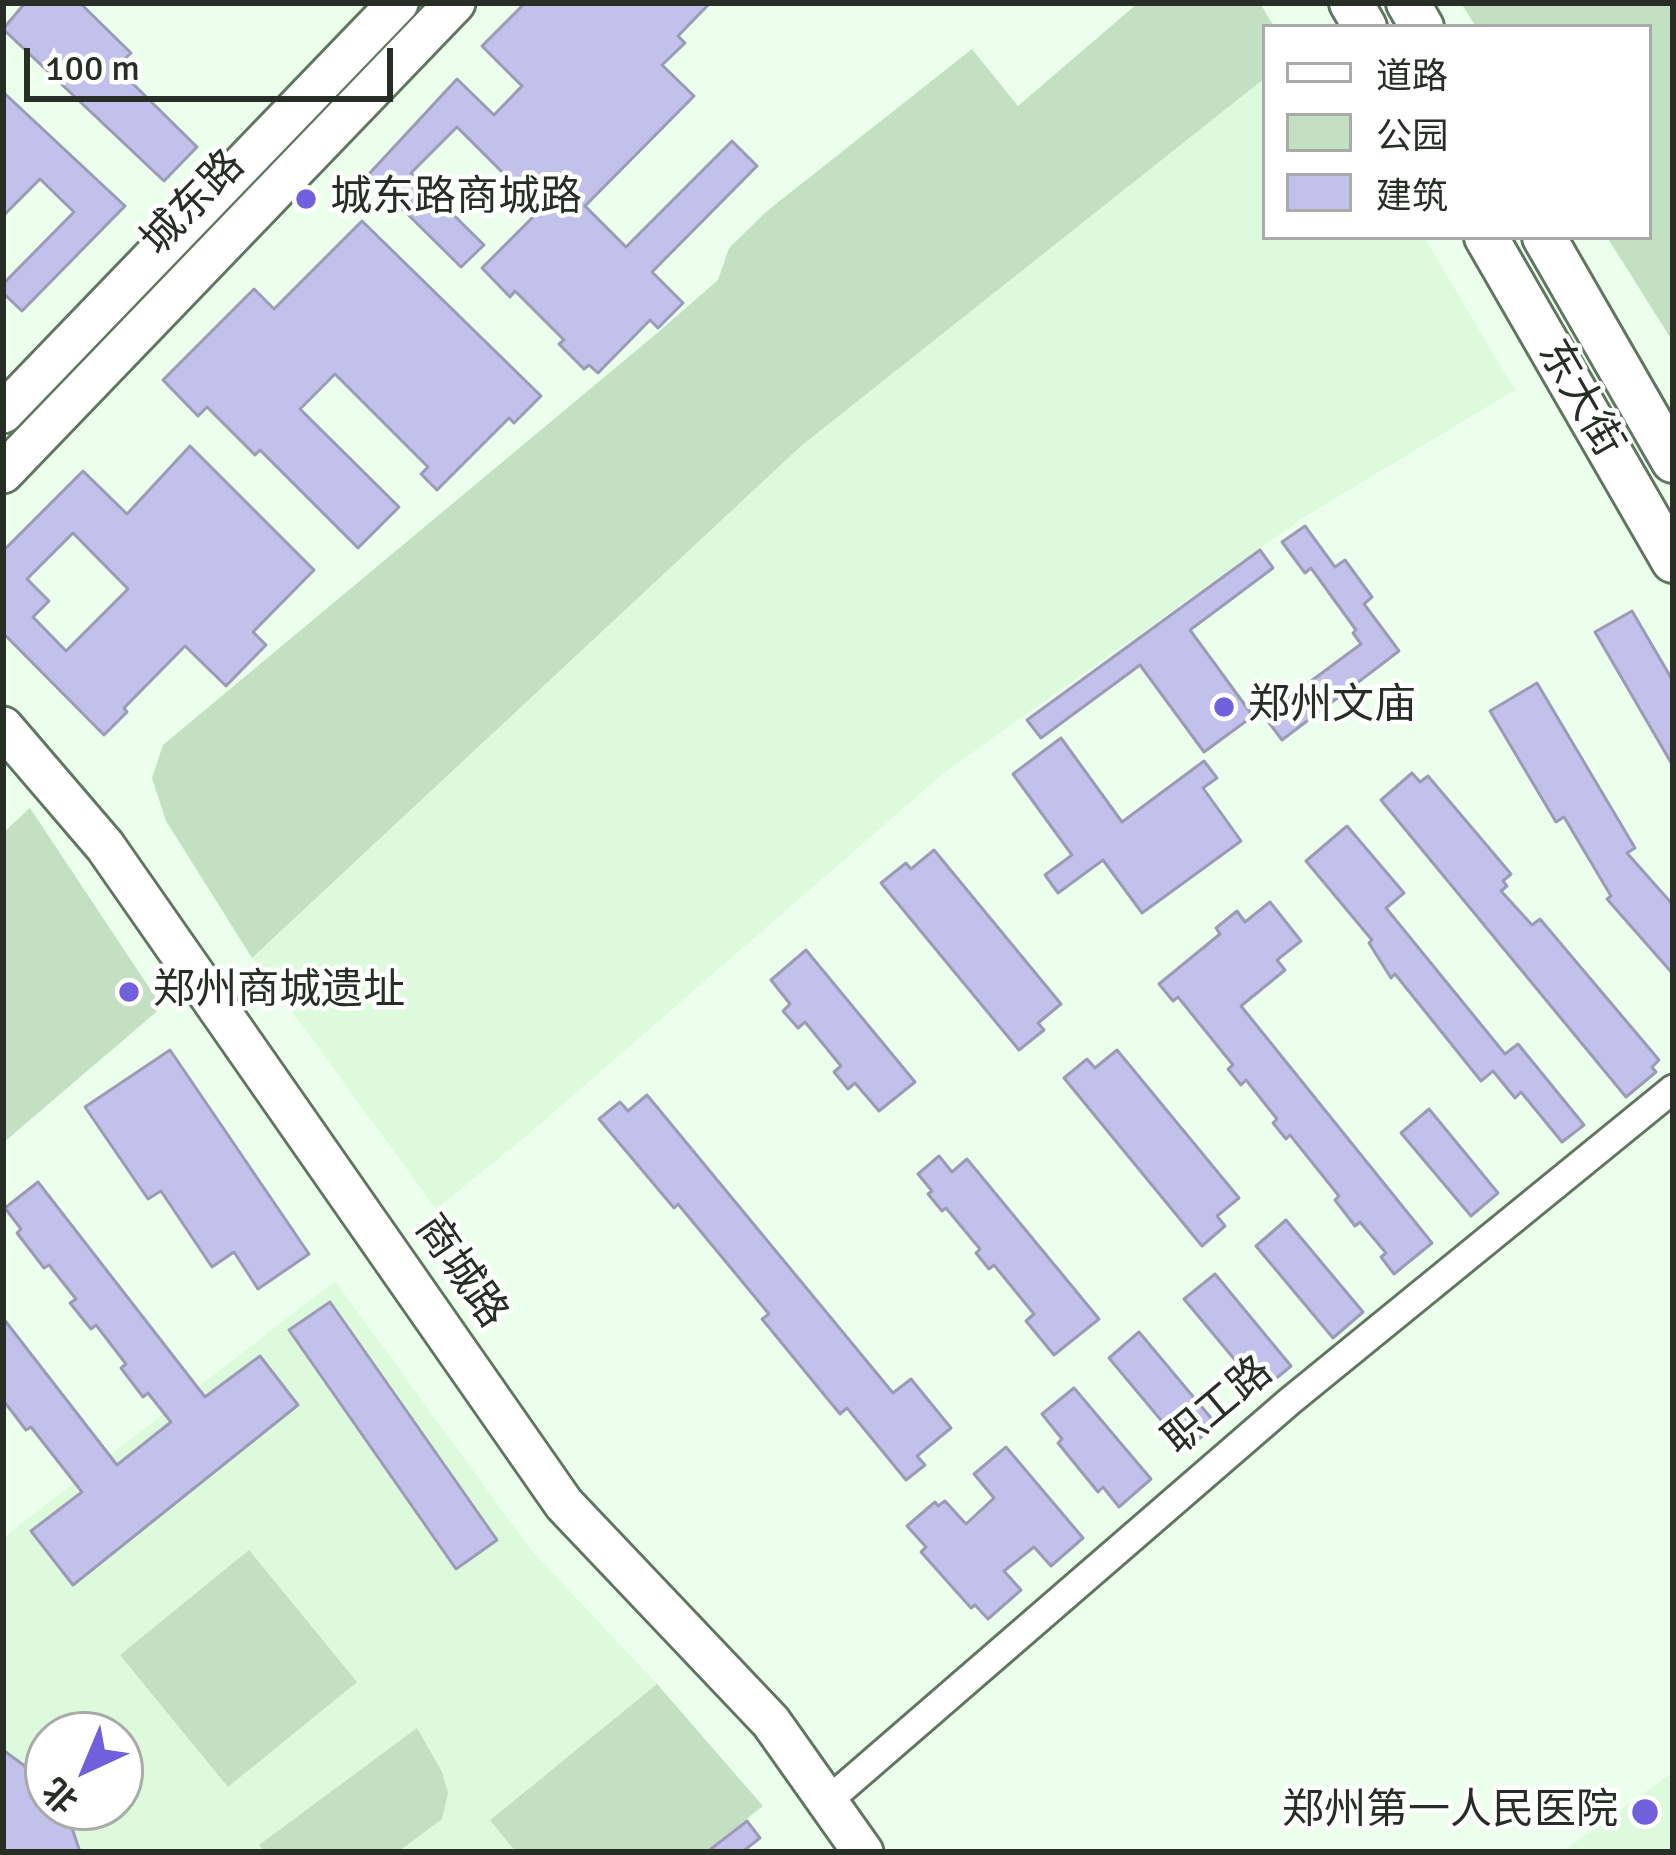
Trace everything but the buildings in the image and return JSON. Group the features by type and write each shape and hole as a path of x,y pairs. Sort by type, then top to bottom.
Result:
{"main road":[{"name":"东大街","path":"1488,240 1673,561"},
{"name":"东大街","path":"1546,240 1673,461"}],"street":[{"name":"城东路","path":"3,413 398,3"},
{"name":"城东路","path":"3,472 455,3"},
{"name":"商城路","path":"3,727 105,846 564,1504 771,1722 863,1852"},
{"name":"职工路","path":"829,1799 1290,1401 1673,1089"}],"shaded area":[{"path":"1262,80 1262,240 1426,240 1515,390 1304,517 945,772 436,1209 253,958 801,446"},
{"path":"335,1281 531,1550 657,1684 490,1819 516,1852 3,1852 3,1538"},
{"name":"郑州第一人民医院","path":"1673,1772 1673,1852 1562,1852"}],"green space":[{"path":"1138,3 1260,3 1272,24 1262,24 1262,80 801,446 252,958 166,821 152,778 163,745 718,280 729,248 767,211 972,49 1018,106"},
{"path":"1461,3 1673,3 1673,342 1609,240 1652,240 1652,24 1474,24"},
{"path":"30,808 162,1007 3,1143 3,833"},
{"path":"249,1550 357,1682 228,1787 120,1655"},
{"path":"657,1684 763,1806 705,1852 516,1852 490,1820"},
{"path":"417,1728 442,1772 448,1793 442,1819 398,1852 264,1852 259,1845"}],"place":[{"name":"城东路商城路","path":"306,199"},
{"name":"郑州文庙","path":"1224,707"},
{"name":"郑州商城遗址","path":"129,992"},
{"name":"郑州第一人民医院","path":"1645,1812"}]}
